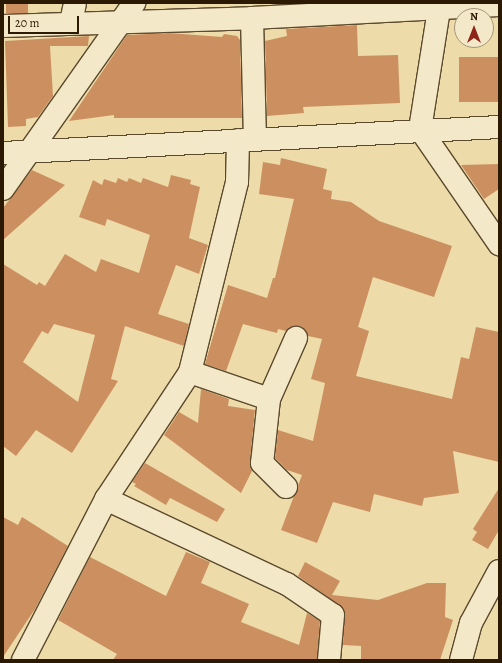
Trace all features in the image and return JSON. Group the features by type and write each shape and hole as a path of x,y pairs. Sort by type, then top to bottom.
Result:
{"street":[{"path":"3,189 134,3"},
{"path":"440,5 420,129 499,244"},
{"path":"3,26 73,12 120,23 252,18 440,5 499,5"},
{"path":"23,660 106,499 190,372 237,182 246,139 252,18"},
{"path":"3,153 420,129 499,127"},
{"path":"286,487 262,463 269,399 296,338"},
{"path":"190,372 269,399"},
{"path":"106,499 287,584 333,615 329,660"},
{"path":"462,660 471,623 499,571"}],"building":[{"path":"6,3 28,3 28,13 6,13"},
{"path":"357,25 358,56 398,55 400,103 303,107 304,113 267,116 265,41 287,36 286,29"},
{"path":"169,33 222,37 224,34 237,36 240,40 242,118 114,118 114,115 69,121 127,35"},
{"path":"89,36 88,46 50,46 53,96 38,117 26,119 26,126 8,127 5,41"},
{"path":"459,57 499,57 499,102 459,102"},
{"path":"281,158 327,169 323,189 332,191 331,199 351,202 379,221 452,246 434,297 373,277 358,327 369,331 356,376 452,399 461,357 469,359 476,327 499,332 499,462 453,451 459,493 424,498 422,506 374,494 370,512 333,502 317,543 281,530 302,475 287,470 275,458 278,430 313,441 325,383 311,379 322,339 308,336 301,326 294,326 286,331 278,329 277,333 243,324 226,371 205,364 228,285 267,298 273,278 275,278 294,199 259,194 263,162 280,165"},
{"path":"499,164 499,189 484,199 461,165"},
{"path":"32,170 65,185 3,240 3,208"},
{"path":"171,175 191,180 190,184 200,187 189,238 208,245 199,274 176,265 158,314 189,324 184,346 125,326 111,379 118,381 72,453 36,430 16,456 3,446 3,264 37,285 39,282 45,286 65,254 96,272 101,259 139,273 150,235 107,219 105,226 79,217 93,180 102,185 104,179 116,183 118,178 127,182 129,178 141,183 143,178 168,187","holes":["54,324 95,335 78,402 23,362 42,331 48,334"]},
{"path":"201,389 229,399 228,406 255,410 250,462 252,471 241,493 164,435 179,412 198,423"},
{"path":"145,463 225,509 217,522 170,498 166,505 134,486 136,484 132,482"},
{"path":"499,488 499,530 488,549 472,540 477,532 473,529"},
{"path":"3,517 18,525 22,517 68,546 35,609 3,657"},
{"path":"186,552 210,562 201,583 249,604 241,622 299,645 307,613 320,621 317,660 113,660 117,654 58,620 90,557 166,596"},
{"path":"305,562 340,581 332,595 378,600 427,583 446,583 445,617 453,620 440,660 361,660 361,646 343,645 344,609 298,576"}]}
